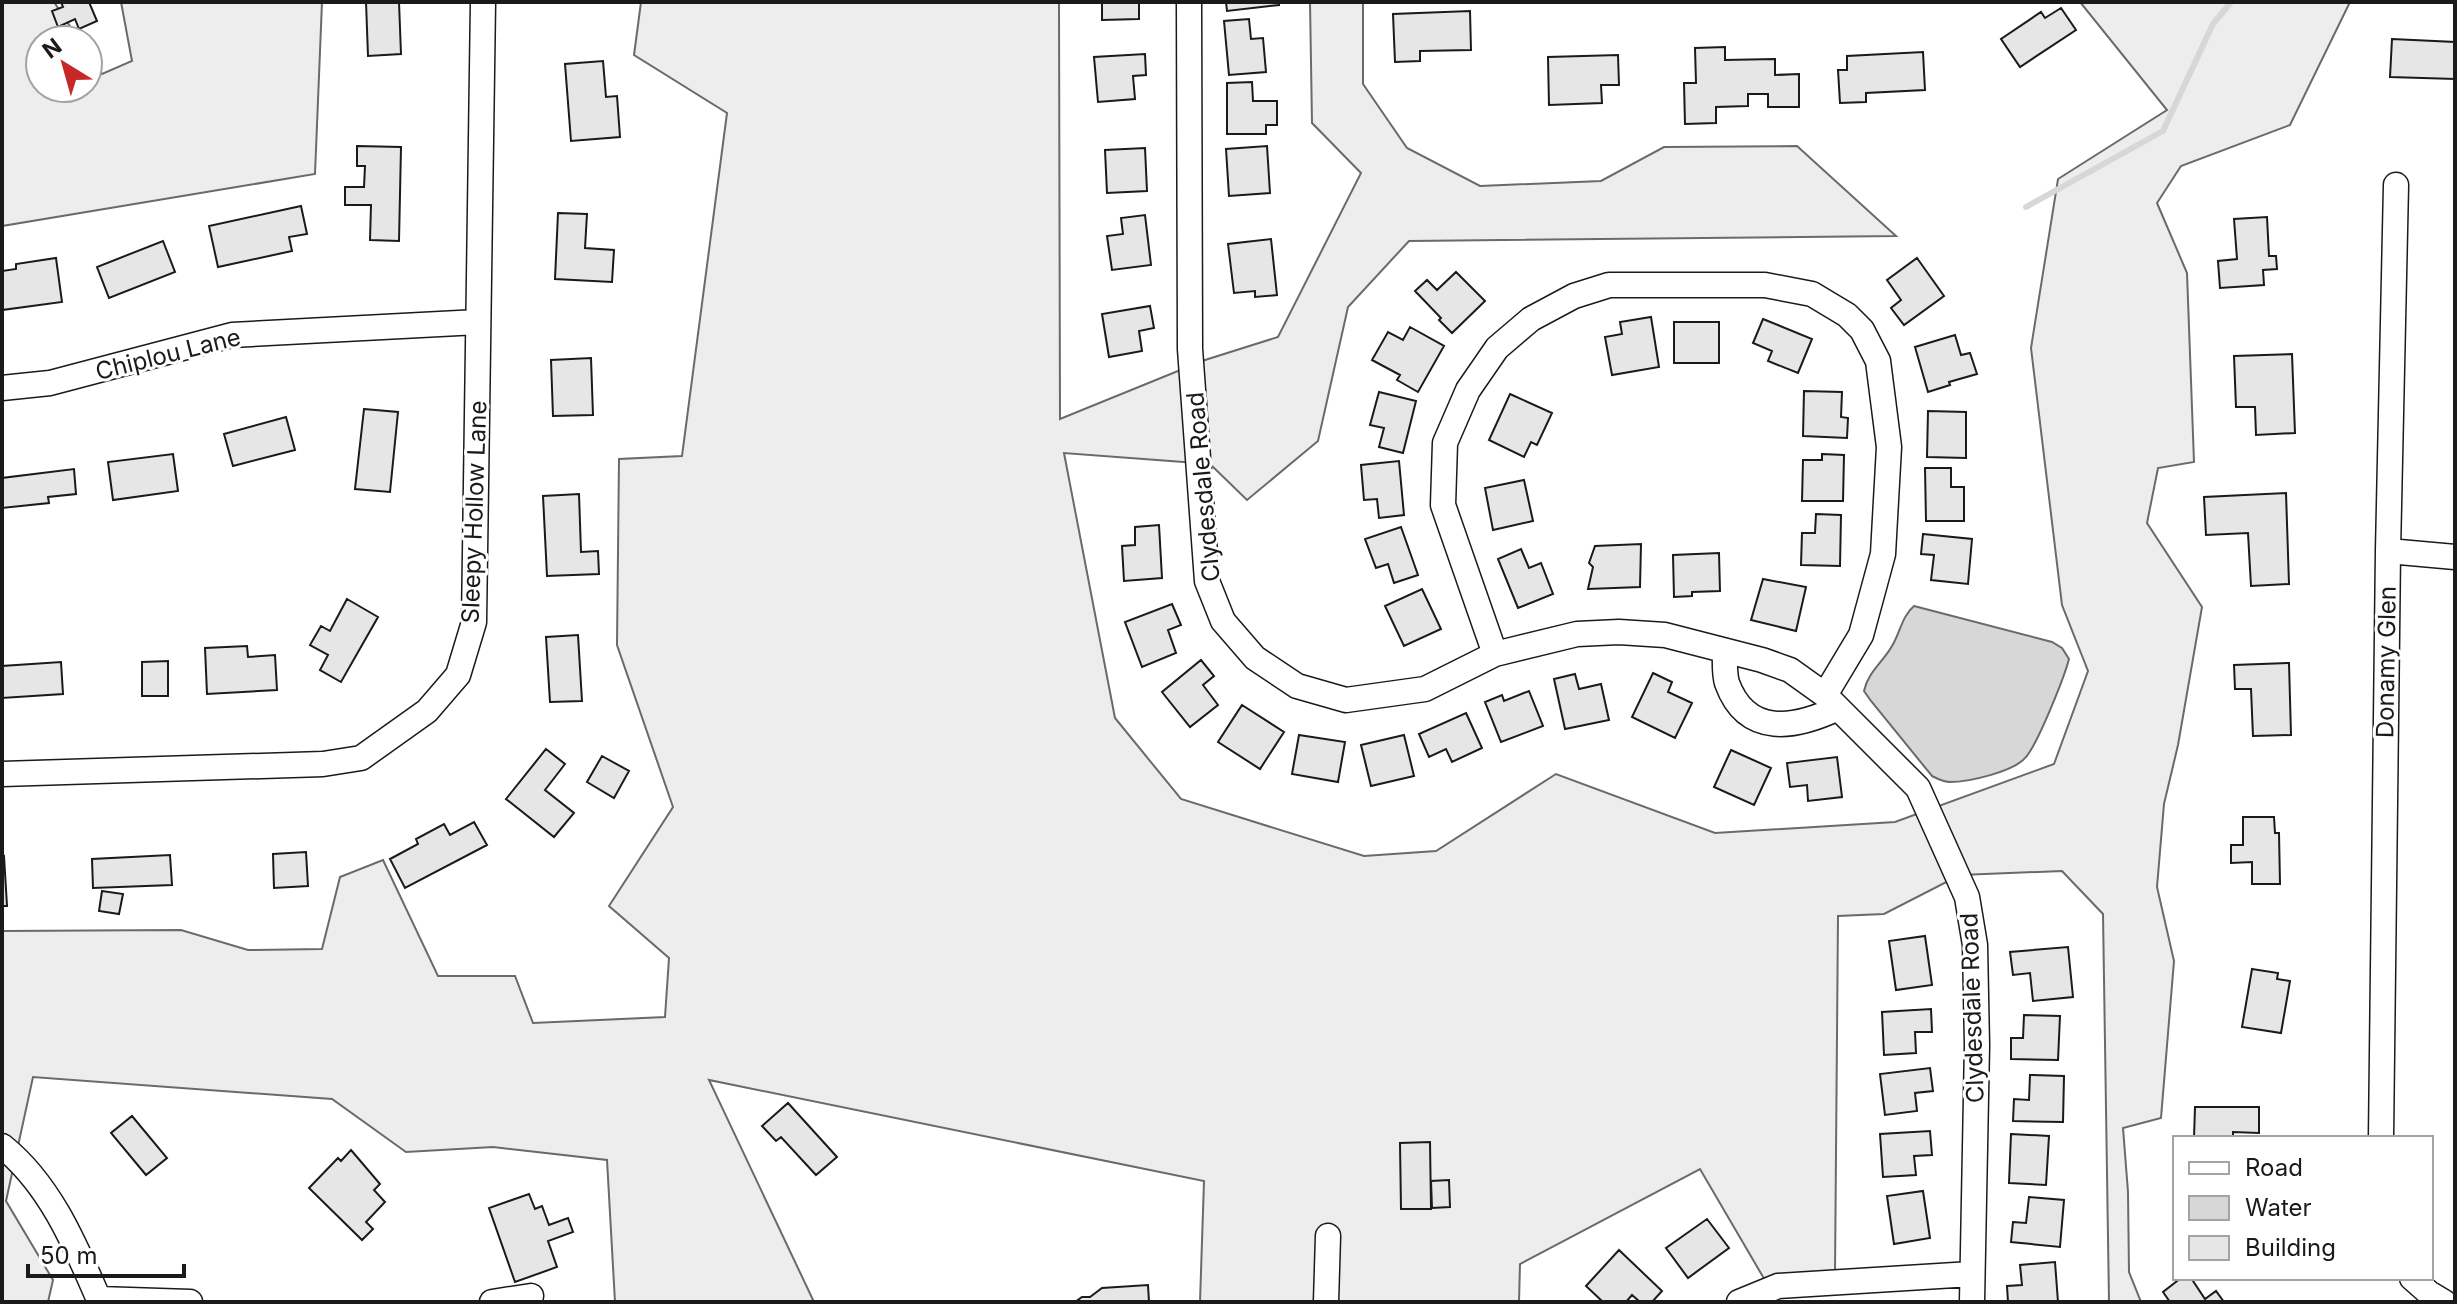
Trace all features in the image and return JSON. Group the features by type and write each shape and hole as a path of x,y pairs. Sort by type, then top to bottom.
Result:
{"street":[{"name":"Sleepy Hollow Lane","path":"2,774 323,764 361,758 427,711 458,675 474,622 483,2"},
{"name":"Clydesdale Road","path":"1189,2 1190,349 1207,581 1223,621 1255,658 1297,686 1346,700 1425,689 1495,654 1577,634 1619,632 1665,635 1762,660 1790,670 1832,701 1918,788 1967,897 1975,945 1977,1045 1972,1302"},
{"name":"Donamy Glen","path":"2381,1136 2396,185"},
{"path":"1495,654 1443,505 1445,443 1468,390 1497,348 1531,319 1574,296 1609,285 1765,285 1812,294 1847,315 1862,330 1878,361 1889,447 1883,554 1861,635 1832,701 1813,720 1785,726 1759,720 1740,706 1727,681 1725,651"},
{"name":"Chiplou Lane","path":"2,388 50,383 232,335 478,322"},
{"path":"2388,551 2455,557"},
{"path":"2,1146 32,1176 72,1237 100,1301 190,1302"},
{"path":"1326,1302 1328,1236"},
{"path":"1739,1302 1778,1286 1971,1274"},
{"path":"2415,1280 2444,1302"},
{"path":"492,1302 531,1296"}],"shaded area":[{"path":"2,2 54,2 68,24 24,24 24,104 104,104 104,73 132,61 121,2 322,2 315,174 2,226"},
{"path":"641,2 1059,2 1060,419 1205,360 1278,337 1361,173 1312,123 1310,2 1363,2 1363,84 1407,148 1480,186 1601,181 1664,147 1797,146 1896,236 1409,241 1348,307 1318,441 1247,500 1210,464 1064,453 1115,718 1181,799 1364,856 1436,851 1556,774 1715,833 1895,822 2054,764 2088,671 2062,605 2031,348 2058,179 2167,110 2080,2 2350,2 2290,125 2181,166 2157,203 2187,273 2194,462 2158,468 2147,523 2202,607 2178,745 2164,804 2157,887 2174,961 2161,1118 2123,1128 2129,1272 2141,1302 2109,1302 2103,914 2062,871 1960,875 1884,914 1838,916 1835,1274 1766,1282 1700,1169 1520,1264 1519,1302 1200,1302 1204,1181 709,1080 814,1302 615,1302 607,1160 493,1147 406,1152 332,1099 33,1077 6,1201 53,1280 48,1302 2,1302 2,931 181,930 248,950 322,949 340,877 383,860 438,976 515,976 533,1023 665,1017 669,958 609,906 673,807 617,645 619,459 682,456 727,113 634,55"}],"water":[{"path":"1914,606 2052,642 2062,648 2069,659 2062,680 2037,738 2020,762 2001,772 1979,778 1950,782 1938,779 1932,776 1864,691"}],"building":[{"path":"61,2 89,2 97,21 77,24 75,19 57,24 52,11 63,7"},
{"path":"366,2 399,2 401,54 368,56"},
{"path":"1102,2 1139,2 1139,19 1102,20"},
{"path":"1226,2 1279,2 1279,5 1227,11"},
{"path":"2061,8 2076,30 2020,67 2001,39 2041,12 2045,18"},
{"path":"1470,11 1471,50 1420,51 1420,61 1395,62 1393,14"},
{"path":"1249,19 1251,39 1263,38 1266,72 1229,75 1224,21"},
{"path":"2392,39 2455,42 2455,79 2390,77"},
{"path":"1725,47 1725,60 1775,59 1775,75 1799,74 1799,107 1768,107 1768,94 1748,94 1748,106 1716,107 1716,123 1685,124 1684,83 1696,83 1695,48"},
{"path":"1923,52 1925,90 1866,93 1866,102 1840,103 1838,70 1847,70 1847,56"},
{"path":"1145,54 1146,75 1133,76 1135,99 1098,102 1094,57"},
{"path":"1618,55 1619,85 1601,85 1602,103 1549,105 1548,57"},
{"path":"603,61 606,97 617,96 620,137 571,141 565,64"},
{"path":"1252,82 1253,101 1277,101 1277,125 1266,125 1266,134 1227,134 1227,83"},
{"path":"357,146 401,147 399,241 370,240 371,205 345,205 345,187 364,187 365,166 357,166"},
{"path":"1267,146 1270,193 1229,196 1226,149"},
{"path":"1145,148 1147,191 1107,193 1105,150"},
{"path":"301,206 307,234 289,237 292,251 218,267 209,226"},
{"path":"558,213 587,214 585,248 614,250 612,282 555,279"},
{"path":"1145,215 1151,265 1112,270 1107,236 1123,234 1121,218"},
{"path":"2267,217 2269,256 2276,256 2277,269 2263,270 2264,285 2220,288 2218,261 2237,259 2234,219"},
{"path":"1271,239 1277,295 1255,297 1255,291 1234,293 1228,244"},
{"path":"163,241 175,272 109,298 97,267"},
{"path":"56,258 62,302 2,310 2,271 16,269 16,264"},
{"path":"1917,258 1944,296 1904,325 1891,308 1901,300 1887,280"},
{"path":"1456,272 1485,301 1452,333 1415,291 1427,280 1437,290"},
{"path":"1150,306 1154,328 1139,331 1142,351 1109,357 1102,314"},
{"path":"1651,317 1659,367 1612,375 1605,337 1622,334 1620,322"},
{"path":"1763,319 1812,339 1798,373 1768,361 1772,351 1753,343"},
{"path":"1674,322 1719,322 1719,363 1674,363"},
{"path":"1410,327 1444,346 1418,392 1397,380 1400,375 1372,360 1388,332 1403,340"},
{"path":"1955,335 1961,355 1970,353 1977,374 1928,392 1915,347"},
{"path":"2292,354 2295,433 2256,435 2255,407 2236,407 2234,356"},
{"path":"591,358 593,415 553,416 551,360"},
{"path":"1804,391 1842,392 1841,417 1848,418 1847,438 1803,436"},
{"path":"1379,392 1416,401 1403,453 1379,447 1384,428 1370,425"},
{"path":"1510,394 1552,413 1537,445 1531,442 1524,457 1489,440"},
{"path":"364,409 398,412 390,492 355,489"},
{"path":"1928,411 1966,412 1966,458 1927,457"},
{"path":"286,417 295,450 233,466 224,434"},
{"path":"173,454 178,491 113,500 108,462"},
{"path":"1822,454 1844,455 1843,501 1802,501 1803,460 1822,460"},
{"path":"1399,461 1404,515 1379,518 1377,499 1364,500 1361,465"},
{"path":"1925,468 1951,468 1951,487 1964,487 1964,521 1926,521"},
{"path":"74,469 76,494 48,497 49,503 2,508 2,478"},
{"path":"1524,480 1533,521 1493,530 1485,488"},
{"path":"2286,493 2289,584 2251,586 2248,533 2206,535 2204,497"},
{"path":"579,494 581,552 598,551 599,574 547,576 543,496"},
{"path":"1816,514 1841,515 1840,566 1801,565 1802,533 1815,533"},
{"path":"1159,525 1162,578 1124,581 1122,546 1135,545 1135,527"},
{"path":"1401,527 1418,575 1394,583 1388,564 1376,568 1365,539"},
{"path":"1923,534 1972,539 1968,584 1931,580 1934,555 1921,554"},
{"path":"1641,544 1640,587 1588,589 1593,567 1589,563 1595,546"},
{"path":"1521,549 1529,568 1541,563 1553,594 1518,608 1498,559"},
{"path":"1719,553 1720,591 1692,592 1692,596 1674,597 1673,555"},
{"path":"1763,579 1806,587 1796,631 1751,620"},
{"path":"1422,589 1441,629 1404,646 1385,606"},
{"path":"347,599 378,617 341,682 320,670 328,655 310,645 321,626 330,631"},
{"path":"1172,604 1181,625 1168,630 1176,653 1142,667 1125,622"},
{"path":"578,635 582,701 550,702 546,637"},
{"path":"247,646 248,657 275,655 277,690 207,694 205,648"},
{"path":"1201,660 1214,676 1203,685 1218,705 1190,727 1162,692"},
{"path":"168,661 168,696 142,696 142,662"},
{"path":"61,662 63,694 2,698 2,666"},
{"path":"2289,663 2291,735 2253,736 2251,689 2235,689 2234,665"},
{"path":"1653,673 1672,682 1668,692 1692,703 1675,738 1632,717"},
{"path":"1575,674 1579,689 1601,684 1609,720 1565,729 1554,679"},
{"path":"1529,691 1543,726 1501,742 1485,702 1502,695 1504,701"},
{"path":"1242,705 1284,732 1260,769 1218,742"},
{"path":"1466,713 1482,748 1452,762 1446,749 1429,757 1419,734"},
{"path":"1299,735 1345,742 1338,782 1292,774"},
{"path":"1404,735 1414,776 1371,786 1361,745"},
{"path":"546,749 565,764 545,790 574,813 554,837 506,799"},
{"path":"1731,750 1771,768 1754,805 1714,787"},
{"path":"602,756 629,771 614,798 587,782"},
{"path":"1837,757 1842,797 1808,801 1807,785 1790,787 1787,763"},
{"path":"2243,817 2274,817 2275,833 2279,833 2280,884 2252,884 2252,862 2231,863 2231,845 2243,845"},
{"path":"474,822 487,845 405,888 390,859 418,844 416,839 444,824 450,835"},
{"path":"306,852 308,886 274,888 273,854"},
{"path":"170,855 172,885 93,888 92,859"},
{"path":"4,856 7,906 2,906"},
{"path":"102,891 123,894 119,914 99,911"},
{"path":"1925,936 1932,985 1896,990 1889,941"},
{"path":"2068,947 2073,997 2033,1001 2030,973 2013,975 2010,952"},
{"path":"2252,969 2278,973 2277,979 2290,981 2281,1033 2242,1027"},
{"path":"1931,1009 1932,1032 1915,1032 1916,1053 1884,1055 1882,1012"},
{"path":"2024,1015 2060,1016 2058,1060 2011,1059 2011,1038 2023,1038"},
{"path":"1930,1068 1933,1091 1915,1093 1917,1111 1885,1115 1880,1074"},
{"path":"2030,1075 2064,1076 2063,1122 2013,1121 2014,1099 2029,1100"},
{"path":"788,1103 837,1157 816,1175 781,1137 776,1141 762,1126"},
{"path":"2195,1107 2259,1107 2259,1133 2194,1136"},
{"path":"132,1116 167,1158 146,1175 111,1133"},
{"path":"1930,1131 1932,1155 1914,1156 1916,1175 1883,1177 1880,1134"},
{"path":"2011,1134 2049,1136 2046,1185 2009,1183"},
{"path":"1430,1142 1431,1209 1401,1209 1400,1143"},
{"path":"351,1150 380,1184 374,1190 385,1202 366,1222 373,1229 362,1240 309,1188 338,1158 341,1161"},
{"path":"1449,1180 1450,1207 1432,1208 1431,1181"},
{"path":"1923,1191 1930,1238 1894,1244 1887,1196"},
{"path":"529,1194 535,1209 542,1206 549,1225 568,1218 573,1232 548,1241 557,1267 515,1282 489,1208"},
{"path":"2029,1197 2064,1200 2060,1247 2011,1242 2013,1222 2026,1223"},
{"path":"1707,1219 1729,1248 1688,1278 1666,1248"},
{"path":"1619,1250 1662,1291 1652,1302 1640,1302 1632,1295 1626,1302 1603,1302 1586,1286"},
{"path":"2055,1262 2058,1302 2008,1302 2007,1286 2022,1285 2020,1265"},
{"path":"2178,1280 2192,1280 2205,1299 2216,1291 2224,1302 2170,1302 2163,1292"},
{"path":"1148,1285 1149,1302 1075,1302 1082,1297 1090,1297 1102,1288"}],"waterway":[{"path":"2026,207 2163,131 2213,24 2231,2"}]}
